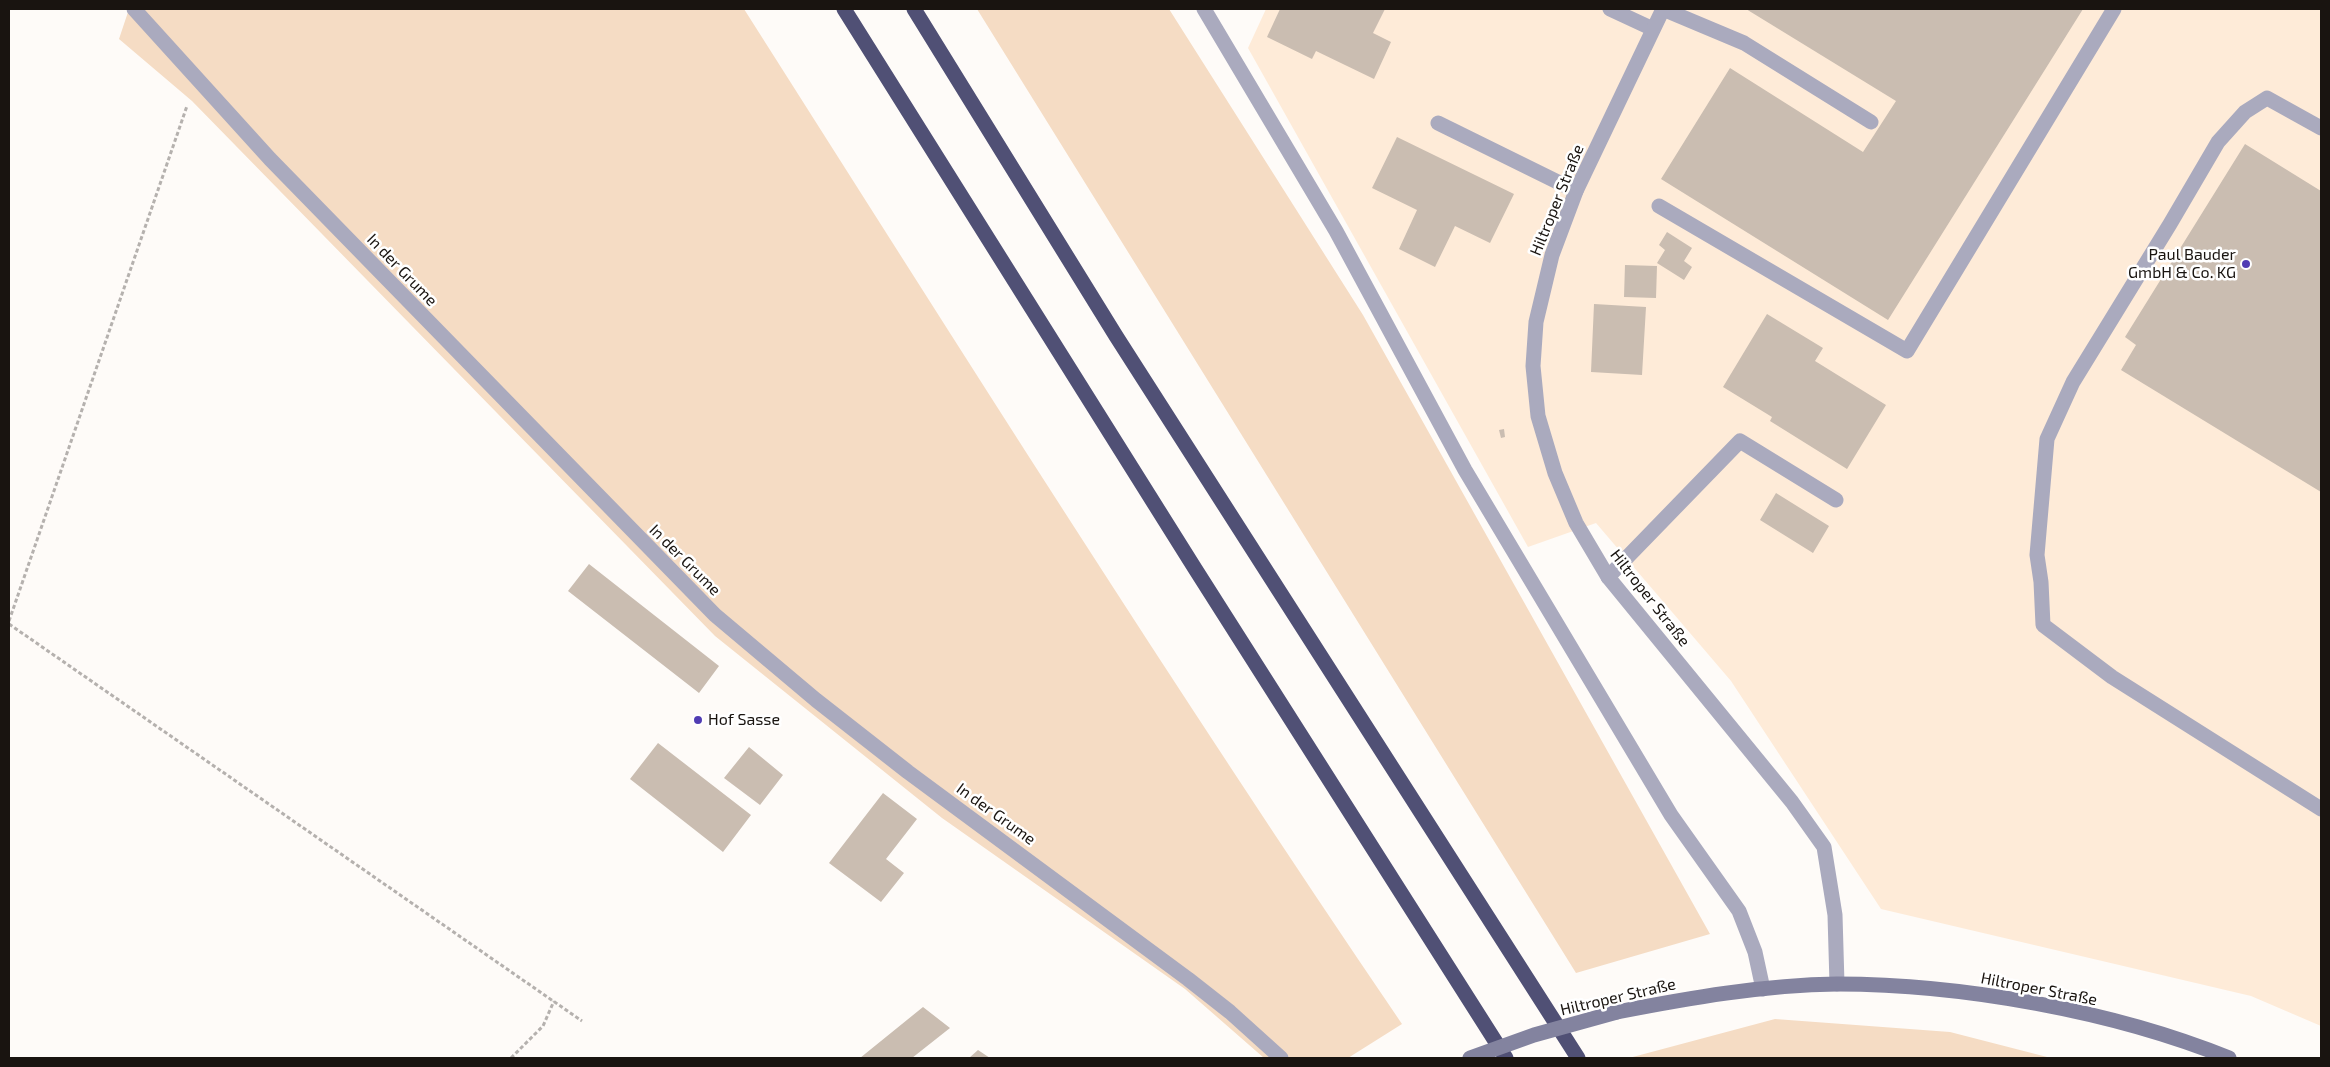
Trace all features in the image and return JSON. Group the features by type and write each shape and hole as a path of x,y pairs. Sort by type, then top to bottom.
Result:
{"highway":[{"path":"844,9 1199,576 1506,1058"},
{"path":"914,9 1126,353 1578,1058"}],"street":[{"name":"In der Grume","path":"134,9 270,159 715,615 816,700 908,772 1188,979 1237,1018 1281,1058"},
{"path":"1204,9 1336,231 1465,470 1671,815 1738,911 1755,952 1763,989"},
{"path":"1610,9 1653,29"},
{"path":"1663,9 1744,43 1871,122"},
{"name":"Hiltroper Straße","path":"1663,9 1576,190 1552,255 1536,322 1533,366 1538,416 1555,473 1576,523 1608,576 1792,802 1824,847 1835,914 1837,984"},
{"path":"1659,206 1907,351 2114,9"},
{"path":"2321,128 2267,98 2245,112 2218,142 2073,382 2047,438 2037,556 2042,582 2043,625 2112,677 2321,809"},
{"path":"1438,123 1576,190"},
{"path":"1608,576 1740,441 1836,500"},
{"name":"Hiltroper Straße","path":"1470,1058 1534,1035 1617,1012 1696,997 1763,989 1837,984 1938,989 2042,1005 2131,1026 2229,1058"}],"path":[{"path":"197,79 9,623 582,1021"},
{"path":"511,1058 544,1026 554,1002"}],"shaded area":[{"path":"129,9 744,9 1151,646 1402,1024 1348,1058 1264,1058 1185,989 942,818 715,636 192,101 119,39"},
{"path":"977,9 1169,9 1363,315 1710,934 1576,973"},
{"path":"1266,9 2321,9 2321,1026 2251,996 1881,909 1731,681 1596,523 1528,547 1248,48"},
{"path":"1775,1019 1950,1032 2051,1058 1629,1058"}],"building":[{"path":"1280,9 1385,9 1373,33 1391,42 1374,79 1316,51 1312,59 1267,37"},
{"path":"1746,9 2083,9 1888,320 1661,179 1730,68 1863,152 1896,101"},
{"path":"1397,137 1514,194 1490,243 1455,226 1435,267 1399,249 1417,210 1372,188"},
{"name":"Paul Bauder GmbH & Co. KG","path":"2245,144 2321,191 2321,492 2121,370 2136,345 2125,337"},
{"path":"1667,232 1692,248 1684,261 1692,267 1684,280 1657,263 1665,250 1659,245"},
{"path":"1625,265 1657,266 1656,298 1624,297"},
{"path":"1594,304 1646,307 1642,375 1591,372"},
{"path":"1767,314 1823,348 1815,361 1886,405 1847,469 1770,421 1772,417 1723,387"},
{"path":"1504,429 1505,437 1501,438 1499,430"},
{"path":"1776,493 1829,526 1813,553 1760,520"},
{"path":"589,564 719,666 699,693 568,591"},
{"path":"658,743 751,815 723,852 630,779"},
{"path":"749,747 783,775 760,805 724,778"},
{"path":"883,793 917,819 886,859 904,873 881,902 829,863"},
{"path":"923,1007 950,1028 912,1058 860,1058"},
{"path":"978,1050 990,1058 969,1058"}],"place":[{"name":"Paul Bauder GmbH & Co. KG","path":"2246,264"},
{"name":"Hof Sasse","path":"698,720"}]}
